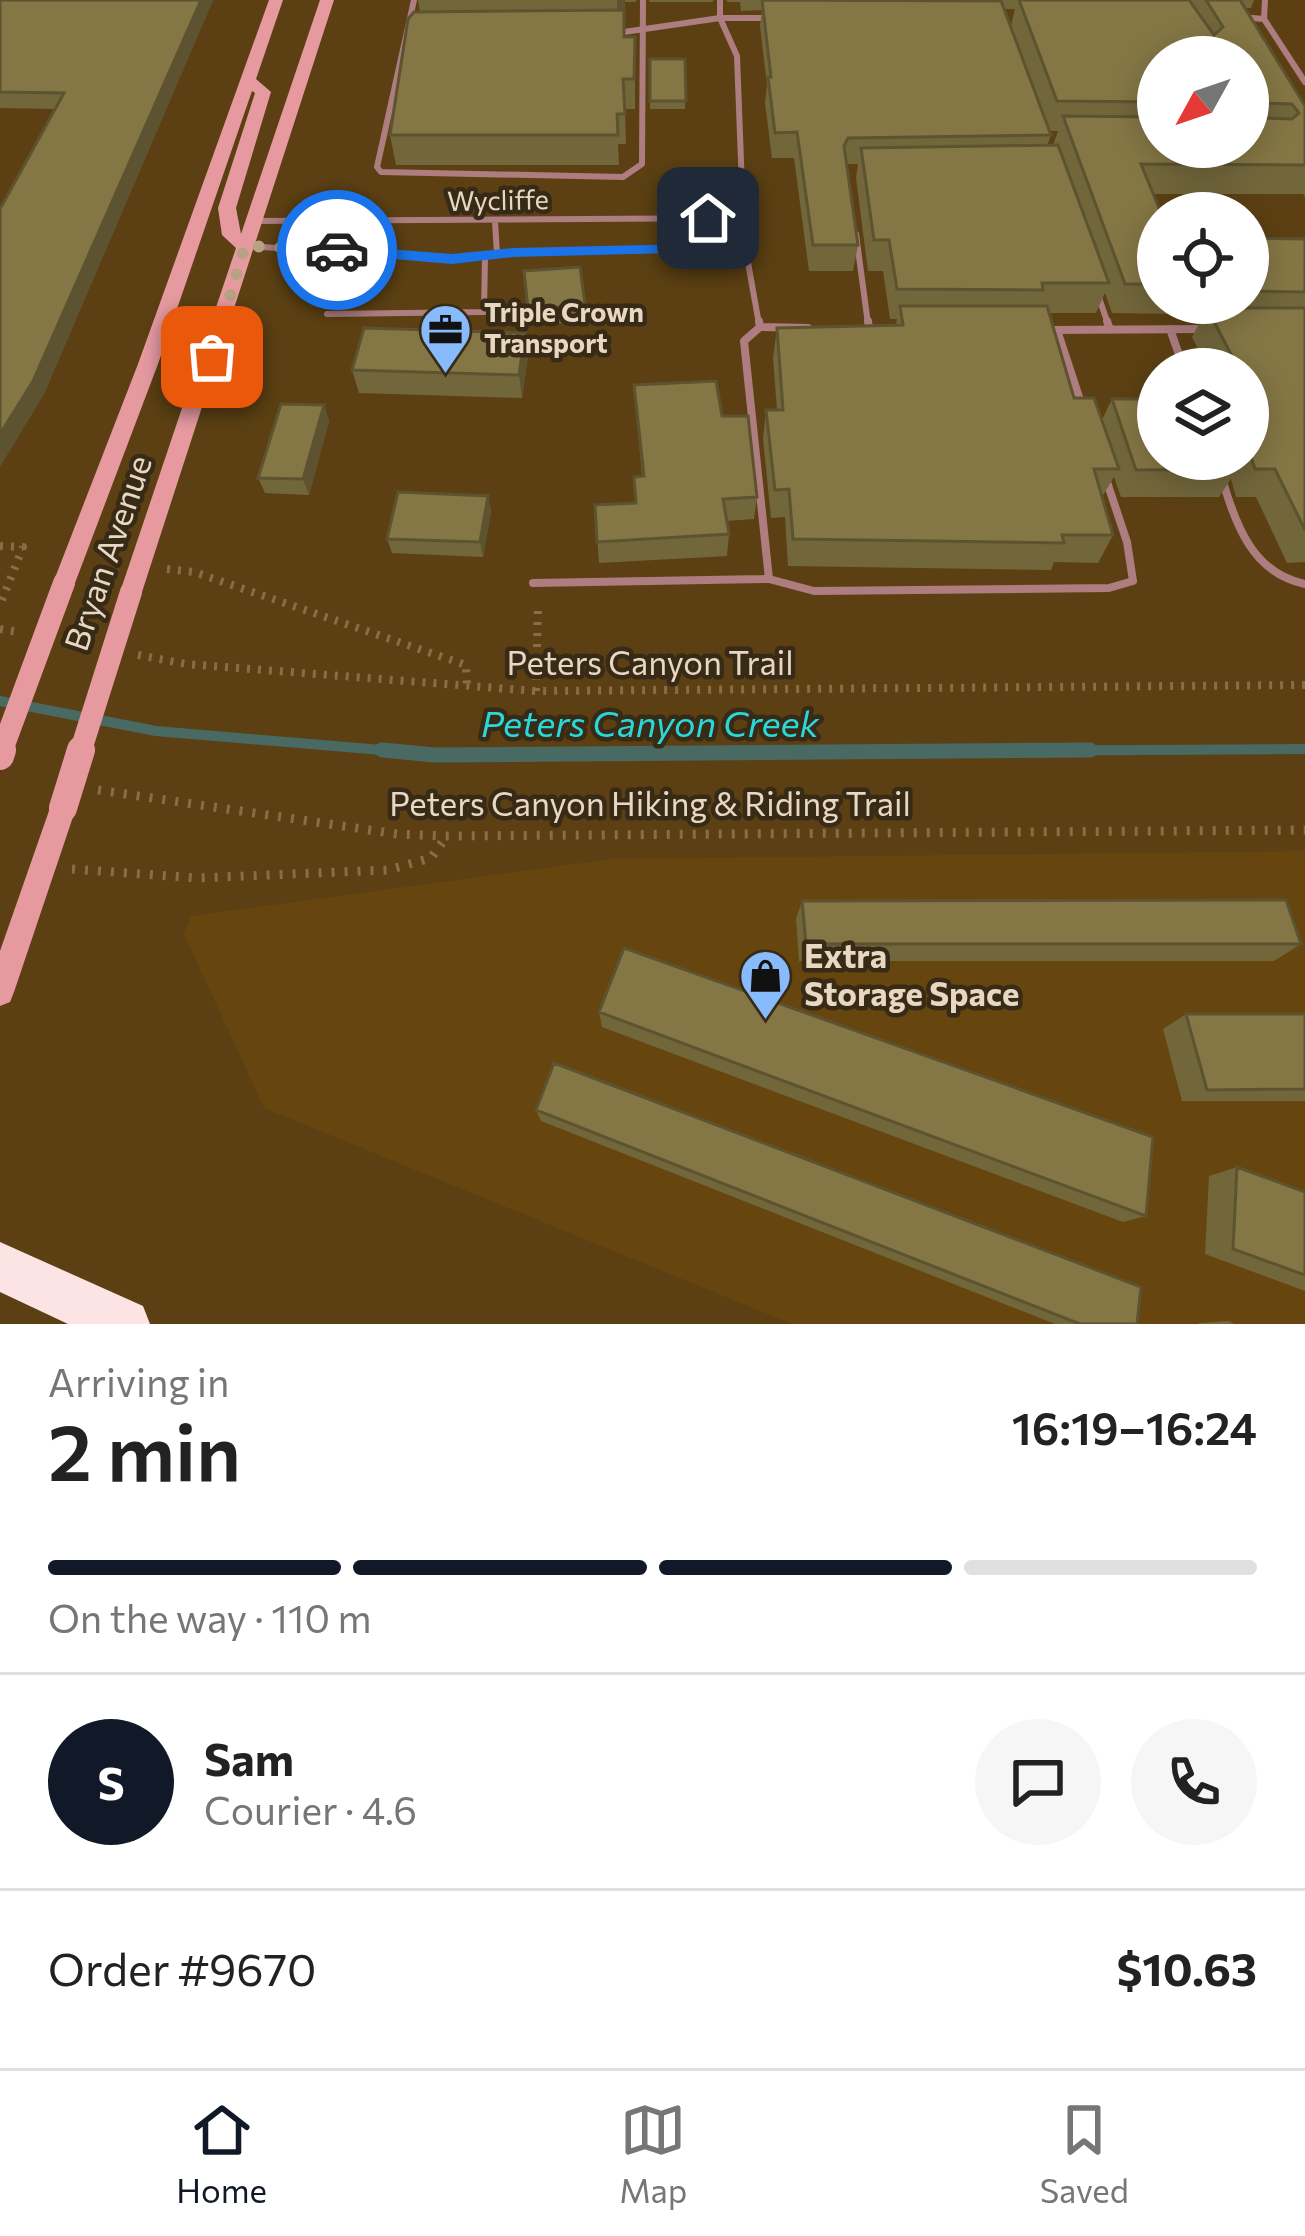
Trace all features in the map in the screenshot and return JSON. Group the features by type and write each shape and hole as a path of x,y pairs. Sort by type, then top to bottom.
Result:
{"highway":[{"path":"0,1267 125,1324"}],"main road":[{"name":"Bryan Avenue","path":"0,756 148,364 276,0"},
{"name":"Bryan Avenue","path":"2,987 327,0"},
{"path":"245,246 231,235 227,208 263,92 247,79"}],"lane":[{"path":"414,0 377,167 392,175 622,177 642,164 644,0"},
{"path":"720,0 720,18 737,56 743,218 760,327"},
{"path":"1264,0 1264,19 1305,82"},
{"path":"1227,16 1264,19"},
{"path":"594,33 644,31 720,18 792,17"},
{"path":"854,216 869,328"},
{"name":"Wycliffe","path":"253,221 743,218"},
{"path":"496,222 497,254"},
{"name":"Wycliffe","path":"245,246 452,259 746,248"},
{"path":"327,314 484,312 485,256"},
{"path":"1096,289 1110,330"},
{"path":"769,579 744,341 760,327 826,328"},
{"path":"848,328 892,328"},
{"path":"1170,329 1177,348"},
{"path":"1034,330 1215,329"},
{"path":"1057,330 1085,415"},
{"path":"533,584 769,579 814,592 1109,588 1133,581 1127,542 1099,457"},
{"path":"1223,480 1239,526 1264,570 1288,584 1305,584"}],"path":[{"path":"0,546 23,547 0,605"},
{"path":"182,571 466,665 467,685"},
{"path":"533,584 532,603 540,604 536,691"},
{"path":"0,629 23,633"},
{"name":"Peters Canyon Trail","path":"116,651 186,664 536,691 1305,685"},
{"name":"Peters Canyon Hiking & Riding Trail","path":"85,788 398,834 447,836 1305,830"},
{"path":"89,870 197,878 388,870 431,858 447,836"}],"shaded area":[{"name":"Extra Storage Space","path":"1305,851 1305,1324 792,1324 264,1108 184,934 191,916 612,859"}],"building":[{"path":"0,0 201,0 33,381 0,434 0,209 64,93 0,92"},
{"path":"762,0 1001,1 1051,135 848,138 844,146 858,245 813,245 797,132 775,133"},
{"path":"1019,0 1189,0 1214,35 1223,27 1206,0 1240,0 1262,36 1137,36 1137,102 1057,101"},
{"path":"624,10 624,37 635,37 634,79 623,79 625,114 617,114 618,135 390,135 408,19 414,12"},
{"path":"1269,47 1305,106 1305,165 1269,165 1269,118 1292,119 1299,113 1292,104 1269,103"},
{"path":"650,59 685,59 686,101 650,101"},
{"path":"1063,116 1137,117 1137,168 1143,168 1152,192 1137,192 1137,284 1125,284"},
{"path":"1058,145 1109,283 1042,283 1043,290 897,289 889,240 874,240 861,148"},
{"path":"1269,238 1305,239 1305,292 1269,291"},
{"path":"580,267 585,305 528,310 524,271"},
{"path":"900,306 1047,306 1074,398 1094,398 1119,469 1094,469 1113,535 1062,535 1064,543 793,539 789,489 775,490 766,410 783,410 777,328 903,325"},
{"path":"1269,308 1305,308 1305,530 1275,469 1269,469 1269,348 1228,348 1215,324 1269,324"},
{"path":"364,328 525,333 519,375 352,370"},
{"path":"716,381 722,416 748,416 757,497 723,499 729,534 597,542 595,505 636,503 634,477 644,476 634,385"},
{"path":"1112,399 1137,399 1136,470"},
{"path":"281,404 324,405 303,479 258,478"},
{"path":"398,492 488,496 480,542 387,539"},
{"path":"1286,900 1301,944 806,944 802,901"},
{"path":"624,948 1153,1137 1146,1216 599,1012"},
{"path":"1186,1014 1305,1014 1305,1089 1207,1090"},
{"path":"554,1063 1141,1287 1137,1324 1080,1324 536,1110"},
{"path":"1237,1167 1305,1192 1305,1275 1233,1249"}],"waterway":[{"name":"Peters Canyon Creek","path":"0,701 156,731 387,750"},
{"name":"Peters Canyon Creek","path":"872,752 1305,749"},
{"name":"Peters Canyon Creek","path":"382,750 387,750"},
{"name":"Peters Canyon Creek","path":"387,750 417,753"},
{"name":"Peters Canyon Creek","path":"387,750 435,755 872,752"},
{"name":"Peters Canyon Creek","path":"872,752 1090,750"},
{"name":"Peters Canyon Creek","path":"655,753 872,752"}],"way so far":[{"path":"212,357 245,246 337,250"}],"place":[{"name":"Triple Crown Transport","path":"445,375"},
{"name":"Extra Storage Space","path":"765,1021"}],"route":[{"path":"337,250 452,259 513,253 746,248 743,218 708,218"}]}
